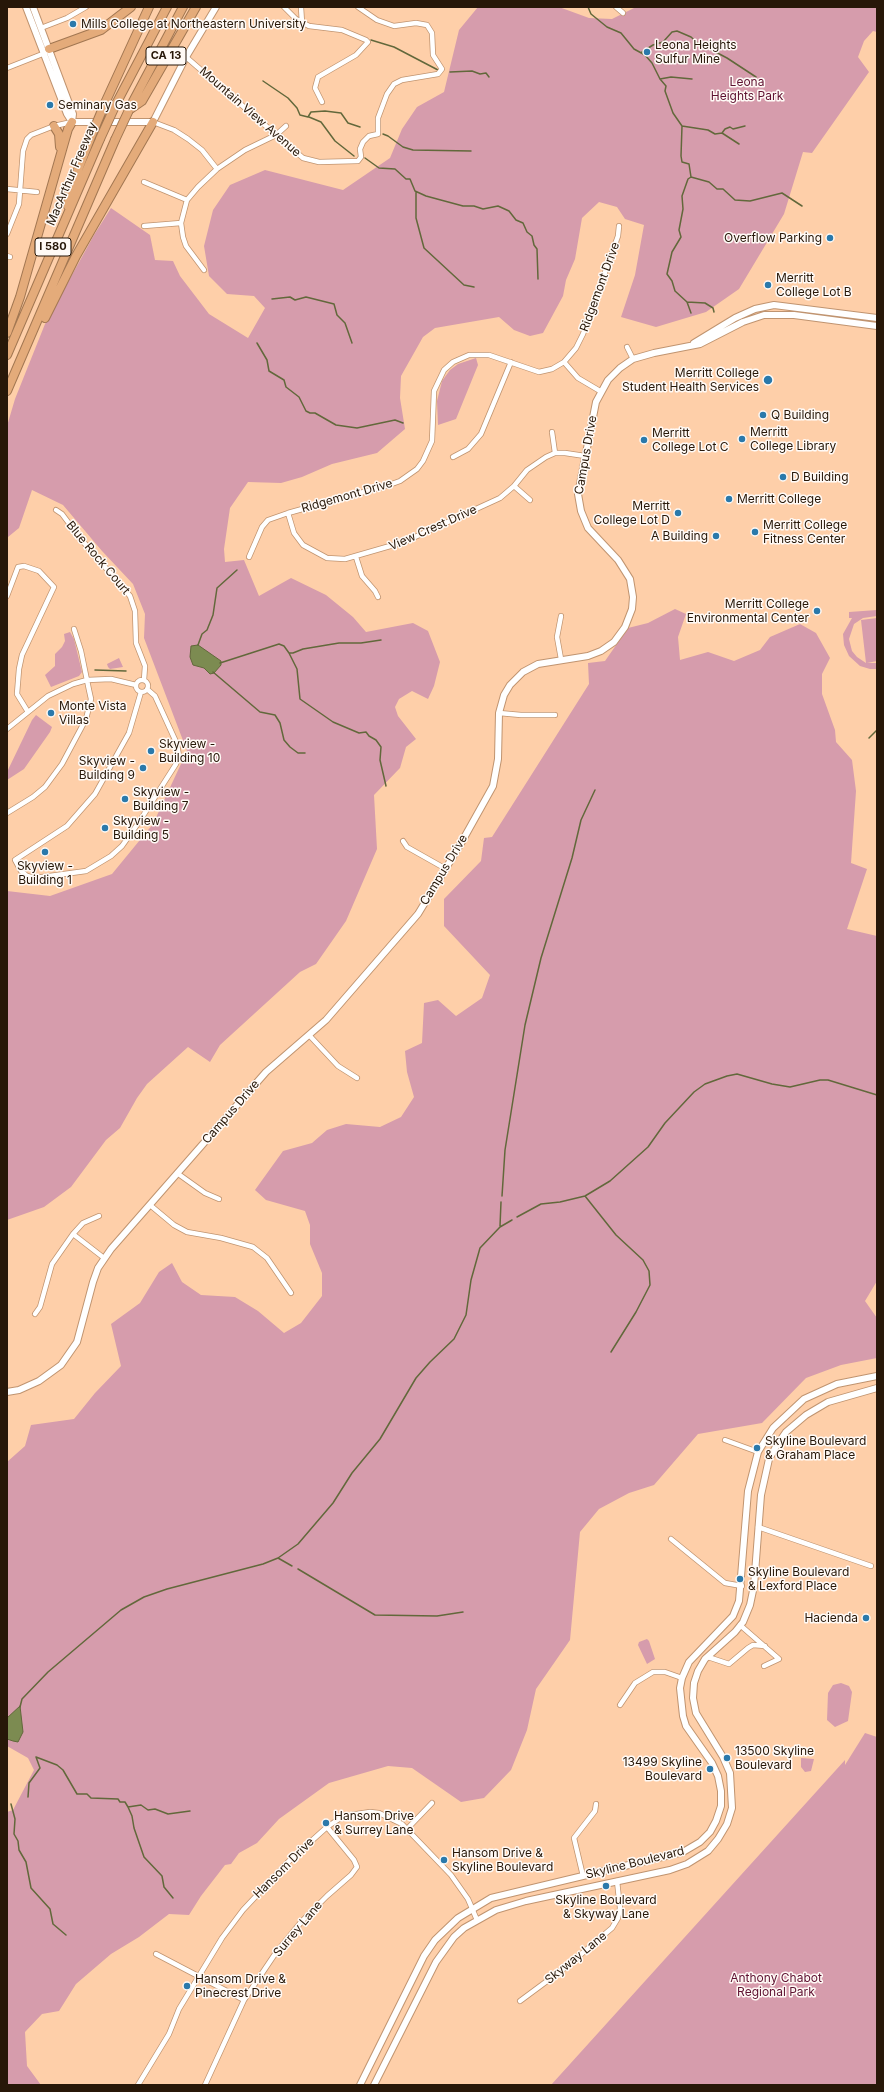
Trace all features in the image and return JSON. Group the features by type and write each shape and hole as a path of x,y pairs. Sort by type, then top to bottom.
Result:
{"highway":[{"path":"46,51 100,30 116,20 130,7"},
{"name":"CA 13","path":"68,213 69,193 90,139 105,103 150,7"},
{"name":"MacArthur Freeway","path":"7,355 116,104 167,7"},
{"name":"I 580","path":"7,391 34,333 115,140 183,7"},
{"name":"CA 13","path":"132,107 142,101 196,7"},
{"path":"7,333 20,297 58,162 68,129 72,122"},
{"path":"34,333 46,317 76,256 153,122"},
{"path":"54,126 61,139 58,162"}],"street":[{"path":"26,7 73,114 72,122"},
{"path":"33,7 41,28 46,51"},
{"path":"41,28 67,18 86,7"},
{"path":"153,122 186,57 216,7"},
{"path":"284,7 302,23 315,28 342,30 368,42 356,55 318,77 315,88 322,102"},
{"path":"301,7 302,23"},
{"name":"Mountain View Avenue","path":"186,57 303,158 310,161 358,161 361,157 360,149 362,142 369,136 378,134 378,118 387,94 394,84 402,80 438,74 441,72 442,67 433,55 432,33 427,25 416,23 394,26 377,20 358,7"},
{"path":"616,7 624,13"},
{"path":"7,68 46,51"},
{"path":"7,234 19,204 25,142 31,135 54,126 72,122 153,122 174,130 188,139 202,150 218,169"},
{"path":"204,270 186,246 182,237 181,223 187,200 198,187 218,169 245,150 276,135 286,126"},
{"path":"144,182 187,200"},
{"path":"7,189 38,192"},
{"path":"144,226 181,223"},
{"name":"Ridgemont Drive","path":"249,557 262,527 268,520 389,485 408,476 423,462 430,446 434,424 434,391 444,370 453,362 469,355 489,355 539,372 552,370 564,362 576,348 584,334 618,236 619,226"},
{"name":"Campus Drive","path":"688,346 735,318 755,309 774,305 877,318"},
{"name":"Campus Drive","path":"7,1392 19,1390 39,1381 61,1365 70,1354 82,1329 93,1282 104,1258 266,1072 326,1020 418,914 446,869 493,786 498,759 499,713 504,695 510,685 523,672 538,664 594,654 614,642 625,627 632,609 632,587 625,568 588,528 581,511 578,494 593,413 600,391 613,374 633,359 700,344 754,318 775,314 794,315 877,326"},
{"path":"627,347 633,359"},
{"path":"453,457 468,450 481,434 511,362"},
{"path":"564,362 578,378 600,391"},
{"path":"552,432 555,453 585,456"},
{"name":"View Crest Drive","path":"288,513 297,540 310,550 327,558 346,559 356,557 404,542 500,498 514,486 532,465 555,453"},
{"path":"514,486 530,500"},
{"name":"Blue Rock Court","path":"56,510 62,514 80,538 130,596 135,611 136,643 145,666 144,680"},
{"path":"356,557 362,576 375,591 378,597"},
{"path":"7,596 18,567 24,566 38,571 54,587 22,655 19,669 17,694 28,712"},
{"path":"561,616 557,637 561,659"},
{"path":"7,813 33,797 44,787 73,747 86,720 91,699 81,651 74,628"},
{"path":"7,729 48,696 87,680 111,679 136,685"},
{"path":"136,685 139,681 144,680 148,684 147,689"},
{"path":"136,685 138,690 141,692"},
{"path":"147,689 155,696 177,744 179,756 165,782 122,846 98,865 86,871 71,874 31,877 21,871 15,860 67,826 95,794 129,733 141,692 147,689"},
{"path":"499,713 521,716 555,715"},
{"path":"403,841 407,847 446,869"},
{"path":"309,1035 338,1066 357,1078"},
{"path":"177,1173 205,1193 219,1199"},
{"path":"150,1205 174,1225 187,1232 221,1238 253,1247 267,1258 291,1293"},
{"path":"35,1314 40,1307 52,1264 73,1234 83,1223 99,1216"},
{"path":"73,1234 104,1258"},
{"name":"Skyline Boulevard","path":"360,2085 428,1951 445,1928 473,1908 496,1896 683,1852 700,1842 712,1828 721,1806 722,1791 712,1762 686,1726 680,1698 682,1678 696,1653 733,1616 739,1601 742,1586 748,1491 758,1452 773,1428 804,1399 837,1384 877,1376"},
{"name":"Skyline Boulevard","path":"374,2085 436,1962 454,1937 478,1920 496,1910 526,1901 686,1864 708,1851 721,1834 727,1824 732,1808 730,1773 723,1757 696,1713 693,1698 694,1683 698,1671 708,1657 740,1625 746,1616 752,1596 761,1496 769,1460 776,1445 786,1432 806,1415 828,1402 877,1388"},
{"path":"725,1440 758,1452"},
{"path":"758,1527 871,1566"},
{"path":"671,1539 725,1583 742,1586"},
{"path":"740,1625 779,1659 764,1666"},
{"path":"708,1657 729,1664 753,1645 765,1646"},
{"path":"620,1705 635,1683 653,1672 665,1672 682,1678"},
{"path":"408,1828 432,1803"},
{"path":"583,1876 574,1838 595,1811 596,1804"},
{"name":"Hansom Drive","path":"138,2085 162,2046 179,2009 222,1938 243,1910 272,1878 327,1827 350,1815 370,1812 391,1818 408,1828 451,1875 473,1908 478,1920"},
{"name":"Surrey Lane","path":"205,2085 244,2000 275,1954 302,1921 351,1875 357,1867 354,1860 327,1827"},
{"path":"712,1828 721,1834"},
{"name":"Skyway Lane","path":"520,2001 566,1968 612,1928 618,1918 620,1908 617,1881"},
{"path":"156,1954 244,2000"}],"green space":[{"name":"Leona Heights Park","path":"478,7 559,7 589,18 612,19 636,7 877,7 877,32 873,31 864,41 858,57 869,72 812,153 803,152 784,214 739,289 706,312 656,327 621,317 635,275 644,225 625,219 617,207 599,202 582,218 575,259 566,280 563,296 543,333 530,336 514,330 499,317 435,328 423,337 401,376 400,398 405,429 377,453 332,464 302,477 281,483 248,482 230,508 224,549 225,562 244,560 259,596 291,578 326,595 353,617 366,632 413,623 428,631 440,662 434,686 428,699 412,691 399,699 395,707 398,716 416,739 406,747 400,768 374,795 377,849 346,921 316,964 300,972 220,1045 210,1062 188,1047 147,1084 137,1098 120,1128 106,1140 71,1187 44,1207 7,1220 7,891 50,896 112,874 153,824 187,751 144,638 145,614 133,584 102,551 63,505 32,490 19,528 8,537 7,540 7,426 15,399 45,324 94,235 111,208 150,235 155,260 173,261 180,276 209,314 248,338 265,308 254,296 227,294 209,276 204,246 213,210 230,185 265,170 343,190 390,158 402,129 417,107 444,92 459,30"},
{"path":"476,358 478,365 456,419 438,425 437,401 442,381 450,370 458,364"},
{"path":"675,609 686,614 678,637 680,660 708,652 734,661 760,650 770,637 800,624 816,633 830,658 822,674 822,694 835,730 836,742 852,760 856,791 851,863 867,869 847,929 877,936 877,1281 865,1301 877,1318 877,1358 841,1365 806,1378 762,1423 698,1434 654,1485 629,1493 599,1509 580,1532 570,1640 536,1689 527,1730 511,1770 484,1798 461,1802 412,1768 388,1766 329,1783 279,1819 257,1843 239,1853 231,1864 225,1865 201,1896 189,1915 169,1914 139,1937 111,1954 76,1984 59,2011 42,2014 25,2032 27,2066 41,2085 7,2085 7,1812 13,1810 34,1770 28,1758 7,1746 7,1462 25,1446 31,1425 74,1419 95,1393 121,1366 111,1324 140,1303 159,1272 172,1263 182,1282 201,1295 235,1297 258,1311 284,1333 301,1323 322,1296 322,1273 310,1244 310,1225 305,1211 266,1200 255,1190 283,1151 312,1143 327,1130 346,1124 380,1127 401,1117 414,1097 407,1072 405,1051 422,1043 424,1003 438,1000 456,1016 482,998 490,975 444,926 444,899 481,861 484,838 492,837 589,684 588,663 605,661 628,628 648,623"},
{"path":"877,610 877,616 863,618 854,624 849,639 852,651 857,657 866,663 861,620 877,618 877,661 867,663 877,663 877,669 870,669 860,666 849,656 844,645 843,634 852,618 849,618 849,612"},
{"path":"70,632 74,639 82,672 79,676 51,687 45,675 55,666 55,654 62,647 65,641 64,634"},
{"path":"119,658 123,667 110,669 108,667 107,664"},
{"path":"36,715 52,727 50,732 24,769 7,780 7,772 32,720"},
{"path":"647,1639 655,1659 647,1664 638,1645 639,1642"},
{"path":"841,1683 849,1686 852,1692 848,1721 835,1727 827,1720 828,1693 833,1685"},
{"name":"Anthony Chabot Regional Park","path":"865,1733 877,1737 877,2085 551,2085 845,1760 845,1765"},
{"path":"801,1758 814,1759 811,1771 805,1772 801,1767"}],"shaded area":[{"path":"198,645 221,661 221,665 214,673 210,674 204,668 193,665 190,657 191,646"},
{"path":"20,1706 23,1732 18,1742 7,1739 7,1718"}],"waterway":[{"path":"588,7 591,14 607,27 621,33 634,49 645,55 652,63 660,79 666,86 665,91 673,113 682,126 682,162 689,164 691,177 688,179 682,196 683,209 679,230 681,237 672,252 667,274 672,281 675,291 687,302 691,313"},
{"path":"642,52 653,45 663,42 672,32 677,31 691,37 702,47 708,48 727,58 756,77"},
{"path":"371,40 394,47 438,70"},
{"path":"450,72 472,71 480,74 486,73 489,77"},
{"path":"660,79 671,77 692,79"},
{"path":"263,81 288,98 297,108 300,115 308,117 311,112 325,111 341,113 348,123 360,127"},
{"path":"309,117 321,122 335,141 354,156"},
{"path":"682,126 708,130 715,134 722,133 725,129 730,127 733,129 745,126"},
{"path":"722,133 739,144"},
{"path":"383,134 403,147 413,150 471,151"},
{"path":"365,158 379,168 395,169 406,179 410,179 415,191 426,196 463,206 474,206 483,209 498,206 509,211 516,220 523,223 527,232 532,236 534,245 537,249 538,279"},
{"path":"691,177 709,182 717,189 723,189 735,200 750,201 782,193 802,206"},
{"path":"416,192 416,218 424,248 464,285 474,287"},
{"path":"272,299 290,297 295,300 306,297 334,304 337,315 345,323 352,343"},
{"path":"687,302 705,303 713,308 714,312"},
{"path":"257,343 267,360 269,371 284,380 286,387 299,397 306,411 315,413 336,425 357,428 395,420 403,423"},
{"path":"198,645 202,634 207,630 213,615 217,588 237,570"},
{"path":"220,663 279,644 284,646 289,653 293,653 303,649 339,643 361,643 381,640"},
{"path":"289,653 297,669 300,699 333,722 359,733 366,732 369,736 376,740 381,747 380,760 386,786"},
{"path":"95,670 126,671"},
{"path":"213,672 260,712 275,715 280,723 284,740 298,753 305,753"},
{"path":"869,738 877,730"},
{"path":"502,1196 505,1150 525,1025 541,958 572,858 581,820 595,790"},
{"path":"517,1217 541,1204 560,1202 585,1196 610,1181 648,1147 665,1123 694,1092 705,1084 727,1076 737,1074 772,1084 790,1087 820,1080 828,1080 877,1095"},
{"path":"585,1196 616,1235 643,1260 649,1271 650,1285 636,1312 611,1352"},
{"path":"500,1226 501,1202"},
{"path":"20,1707 22,1699 48,1672 121,1610 144,1597 167,1589 263,1564 278,1558 298,1544 333,1503 352,1473 380,1439 416,1378 454,1339 466,1315 471,1280 480,1248 500,1227 512,1220"},
{"path":"278,1558 292,1566"},
{"path":"298,1569 375,1615 437,1616 463,1612"},
{"path":"36,1757 57,1765 63,1770 77,1794 87,1794 91,1798 118,1799 120,1802 125,1802 128,1807 141,1805 148,1810 155,1809 168,1814 190,1811"},
{"path":"28,1797 29,1783 40,1768 36,1757"},
{"path":"11,1804 15,1819 14,1834 18,1841 19,1850 26,1862 31,1888 50,1909 53,1924 66,1935"},
{"path":"128,1807 144,1857 162,1876 164,1887 173,1898"}],"place":[{"name":"Mills College at Northeastern University","path":"73,24"},
{"name":"Leona Heights Sulfur Mine","path":"647,52"},
{"name":"Seminary Gas","path":"50,105"},
{"name":"Overflow Parking","path":"830,238"},
{"name":"Merritt College Lot B","path":"768,285"},
{"name":"Merritt College Student Health Services","path":"768,380"},
{"name":"Q Building","path":"763,415"},
{"name":"Merritt College Library","path":"742,439"},
{"name":"Merritt College Lot C","path":"644,440"},
{"name":"D Building","path":"783,477"},
{"name":"Merritt College","path":"729,499"},
{"name":"Merritt College Lot D","path":"678,513"},
{"name":"Merritt College Fitness Center","path":"755,532"},
{"name":"A Building","path":"716,536"},
{"name":"Merritt College Environmental Center","path":"817,611"},
{"name":"Monte Vista Villas","path":"51,713"},
{"name":"Skyview - Building 10","path":"151,751"},
{"name":"Skyview - Building 9","path":"143,768"},
{"name":"Skyview - Building 7","path":"125,799"},
{"name":"Skyview - Building 5","path":"105,828"},
{"name":"Skyview - Building 1","path":"45,852"},
{"name":"Skyline Boulevard & Graham Place","path":"757,1448"},
{"name":"Skyline Boulevard & Lexford Place","path":"740,1579"},
{"name":"Hacienda","path":"866,1618"},
{"name":"13500 Skyline Boulevard","path":"727,1758"},
{"name":"13499 Skyline Boulevard","path":"710,1769"},
{"name":"Hansom Drive & Surrey Lane","path":"326,1823"},
{"name":"Hansom Drive & Skyline Boulevard","path":"444,1860"},
{"name":"Skyline Boulevard & Skyway Lane","path":"606,1886"},
{"name":"Hansom Drive & Pinecrest Drive","path":"187,1986"}]}
